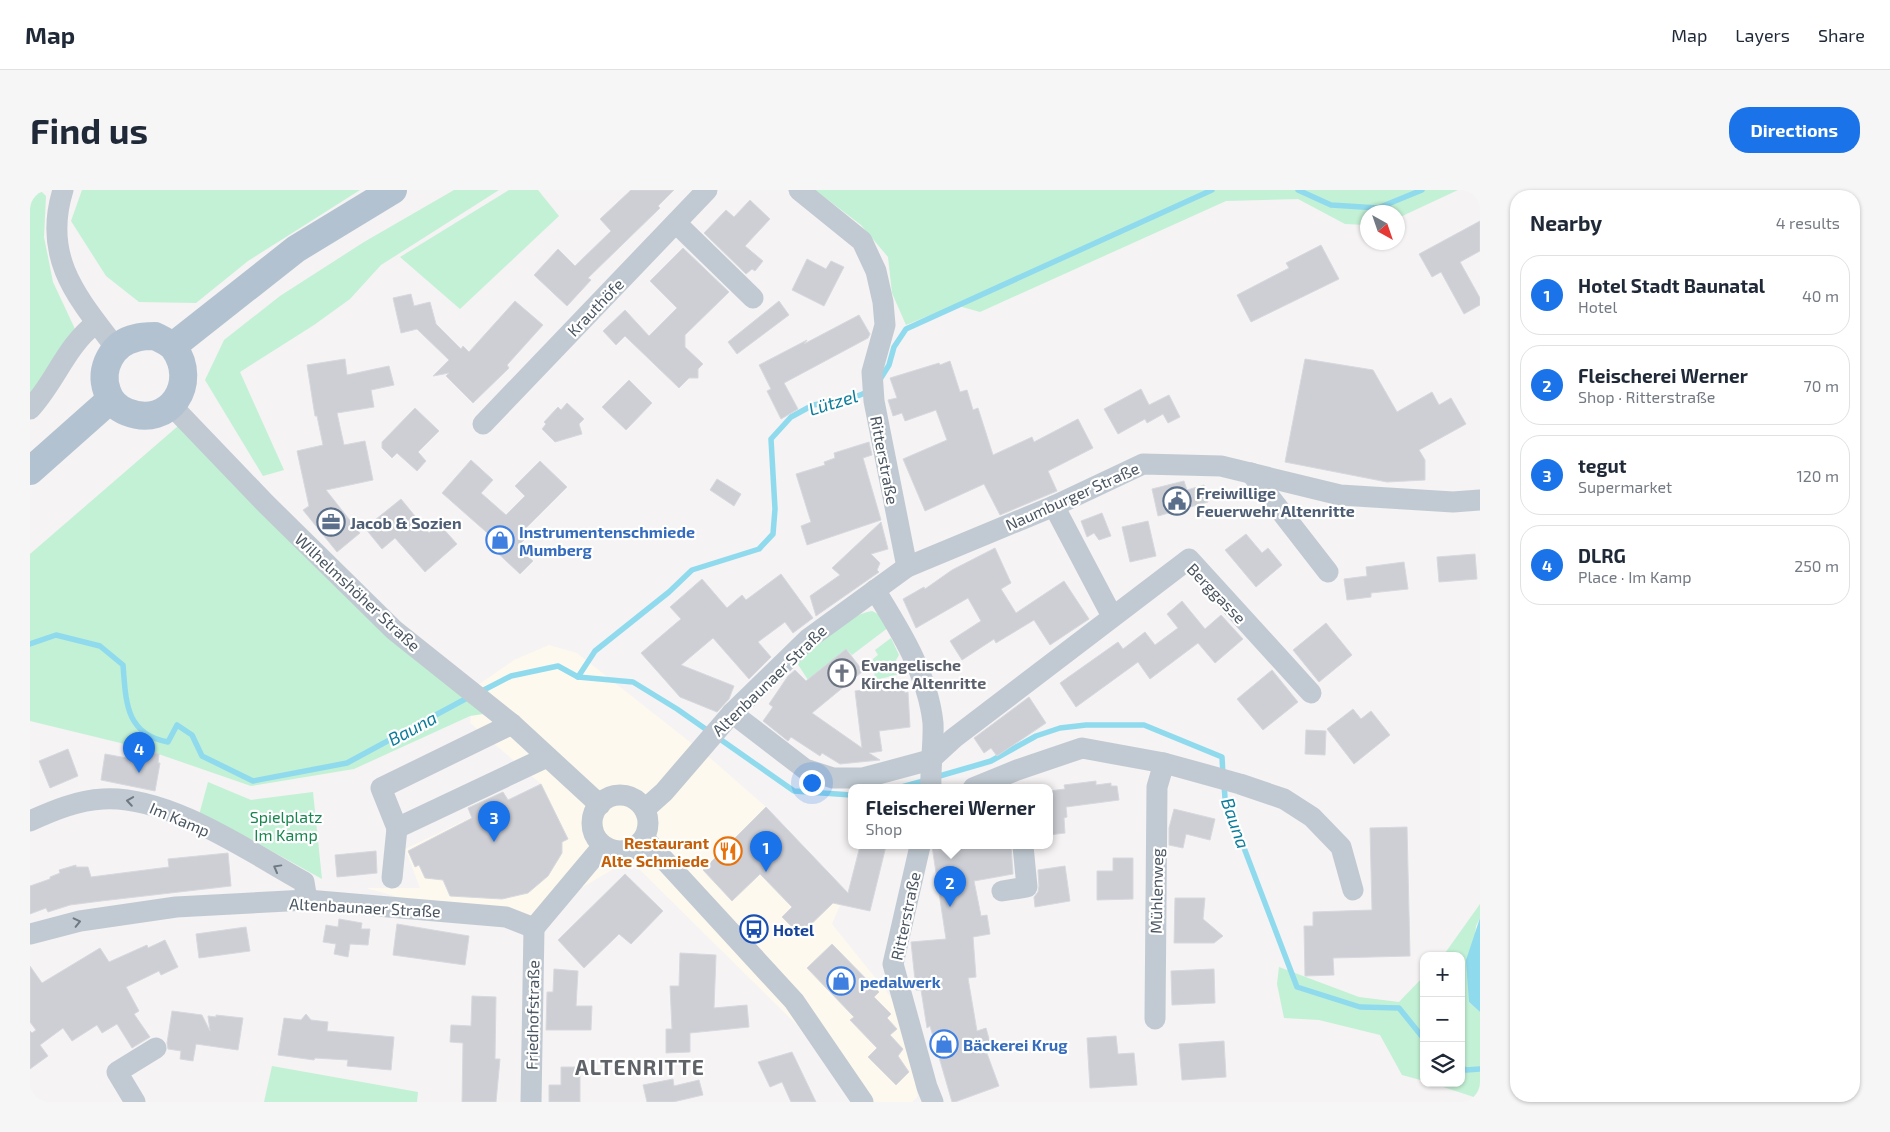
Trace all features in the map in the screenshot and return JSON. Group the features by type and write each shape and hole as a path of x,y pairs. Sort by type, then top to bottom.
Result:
{"main road":[{"path":"173,346 296,249 392,190"},
{"path":"155,336 173,346 183,366 183,387 172,406 158,415 139,417 124,411 110,400 105,385 106,366 116,348 135,338 155,336"},
{"path":"30,471 110,400"}],"street":[{"path":"62,190 56,212 57,242 66,277 116,348"},
{"name":"Krauthöfe","path":"483,424 707,190"},
{"name":"Ritterstraße","path":"799,190 862,241 876,271 883,302 885,325 872,372 874,400 907,567"},
{"path":"676,223 753,298"},
{"path":"30,409 44,394 64,357 80,336 96,322"},
{"name":"Wilhelmshöher Straße","path":"172,406 264,503 387,623 505,718 600,805"},
{"name":"Naumburger Straße","path":"907,567 1054,506 1143,464 1221,466 1340,495 1453,502 1480,500"},
{"path":"1251,474 1328,572"},
{"path":"1054,506 1112,616"},
{"name":"Berggasse","path":"930,773 954,738 1188,559 1311,694"},
{"name":"Altenbaunaer Straße","path":"645,809 664,792 725,721 808,639 907,567"},
{"path":"725,721 760,736 805,768 833,778 863,778 930,773 933,723 922,680 898,627 875,590"},
{"path":"392,878 397,828 381,788 505,718"},
{"path":"993,784 1017,779 1082,748 1164,763 1240,784 1284,799 1312,817 1341,846 1353,890"},
{"path":"397,828 547,756"},
{"name":"Mühlenweg","path":"1155,1019 1157,787 1164,763"},
{"path":"620,794 634,797 645,809 649,823 645,839 633,849 619,852 602,847 594,836 592,816 610,796 620,794"},
{"name":"Im Kamp","path":"30,821 56,810 101,799 130,800 162,808 210,831 304,882 307,900"},
{"path":"645,839 794,1001 863,1102"},
{"path":"534,928 602,847"},
{"name":"Ritterstraße","path":"919,849 894,964 927,1087 933,1102"},
{"path":"1002,891 1027,886 1023,849"},
{"name":"Altenbaunaer Straße","path":"30,934 80,921 176,907 307,900 506,916 534,928"},
{"name":"Friedhofstraße","path":"531,1102 534,928"},
{"path":"135,1102 117,1072 156,1048"}],"shaded area":[{"path":"549,645 577,653 709,757 766,807 846,891 832,924 898,1006 918,1096 912,1102 853,1102 797,1025 635,865 622,864 525,921 441,909 366,888 420,888 405,849 541,784 470,723 475,687 514,660"}],"green space":[{"path":"30,190 40,190 46,196 44,237 53,282 75,329 30,395"},
{"path":"82,190 360,190 248,261 196,303 139,302 106,276 71,221"},
{"path":"454,190 499,190 381,265 350,299 314,325 240,372 284,470 263,476 205,380 224,340 280,296 364,242"},
{"path":"509,190 538,190 559,216 460,309 400,257"},
{"path":"815,190 1458,190 1405,215 1405,205 1360,205 1360,225 1345,224 1298,199 1226,201 980,312 955,305 906,325 892,293 888,257 861,225"},
{"path":"185,420 265,503 497,712 470,716 354,769 251,786 141,748 30,721 30,554"},
{"path":"872,611 878,614 889,627 852,655 846,649 820,670 810,683 797,663 841,625 861,614"},
{"path":"891,638 899,655 896,660 900,674 875,680 873,659 878,655 875,650"},
{"name":"Spielplatz Im Kamp","path":"208,782 251,800 313,792 322,879 250,839 199,815"},
{"path":"1480,904 1480,918 1476,926 1469,1002 1480,1012 1480,1099 1443,1087 1465,1087 1465,952 1446,952"},
{"path":"1279,967 1359,997 1399,1002 1420,980 1420,1080 1402,1075 1380,1035 1319,1020 1284,1018 1277,984"},
{"path":"272,1066 418,1092 417,1102 264,1102"}],"water":[{"path":"1480,918 1480,1012 1469,1002 1466,960"}],"building":[{"path":"631,190 674,190 658,206 660,208 588,278 591,280 567,306 534,275 558,249 575,266 611,231 600,219"},
{"path":"750,200 770,219 745,246 763,261 755,271 752,269 746,274 704,233 726,210 734,217"},
{"path":"1480,221 1480,251 1460,262 1480,298 1480,305 1464,314 1441,272 1432,277 1419,254"},
{"path":"1321,245 1339,279 1251,322 1237,295 1289,268 1286,263"},
{"path":"683,248 729,292 685,335 685,347 703,364 698,369 698,378 689,378 679,388 625,336 616,345 603,331 625,310 649,336 677,308 650,281"},
{"path":"807,259 826,269 831,261 844,267 824,306 792,290"},
{"path":"411,294 414,306 430,302 436,324 461,349 463,346 469,352 515,301 543,325 507,365 509,368 473,403 446,376 449,373 433,376 449,360 417,329 401,333 393,298"},
{"path":"779,301 789,315 737,354 728,342"},
{"path":"859,315 870,334 868,338 784,383 798,409 781,419 767,391 771,389 759,365"},
{"path":"345,359 347,375 389,366 394,385 371,390 374,407 337,413 344,445 365,441 373,480 326,490 360,533 337,552 303,510 309,506 297,451 323,445 317,416 315,416 307,365"},
{"path":"1305,359 1373,370 1397,412 1432,392 1439,405 1451,398 1466,424 1419,450 1425,460 1425,480 1387,482 1285,462"},
{"path":"950,361 960,392 967,390 973,410 978,408 993,455 1032,437 1034,442 1078,419 1093,448 1048,471 1057,491 1000,515 984,484 925,511 903,459 947,440 936,410 905,421 902,413 893,416 888,400 897,398 890,378"},
{"path":"629,380 652,403 626,430 602,407"},
{"path":"1141,389 1149,405 1169,395 1180,417 1168,423 1163,414 1147,423 1145,419 1118,434 1104,409"},
{"path":"567,403 584,419 579,424 582,434 555,442 542,429 546,424 544,422 558,407 561,410"},
{"path":"415,408 439,431 418,452 426,461 417,471 397,453 392,458 382,448 382,442"},
{"path":"869,442 872,455 863,458 881,520 807,545 801,526 811,522 796,474 825,465 824,462 835,458 834,453"},
{"path":"471,460 493,480 481,493 506,515 525,496 515,486 540,461 567,487 524,530 529,535 517,547 533,561 520,574 488,544 493,538 442,493"},
{"path":"717,479 741,494 734,506 710,490"},
{"name":"Freiwillige Feuerwehr Altenritte","path":"1184,481 1187,490 1204,485 1208,502 1158,516 1152,489"},
{"path":"401,499 429,533 439,524 457,544 425,572 395,538 382,549 365,528"},
{"path":"1102,513 1111,536 1099,540 1094,533 1087,537 1081,521"},
{"path":"1148,521 1156,556 1130,562 1122,527"},
{"path":"881,522 888,549 871,554 880,563 877,570 879,572 816,616 810,596 840,575 832,568"},
{"path":"1246,534 1262,553 1268,548 1282,565 1256,587 1225,550"},
{"path":"995,548 1011,583 1001,589 1016,613 1064,581 1089,619 1050,645 1034,620 996,643 994,639 962,660 950,641 981,621 968,598 916,628 903,599 924,587 925,589 952,570"},
{"path":"1475,554 1477,579 1439,582 1437,557"},
{"path":"1404,562 1408,589 1371,593 1371,597 1347,600 1344,579 1367,576 1366,567"},
{"path":"781,574 813,618 793,633 785,622 758,642 771,657 749,679 713,638 681,665 734,686 729,699 717,712 680,697 641,653 681,619 670,607 702,579 727,608 742,595 746,600"},
{"path":"1182,601 1205,629 1221,615 1243,639 1215,663 1198,643 1150,679 1138,662 1076,707 1060,683 1118,642 1123,649 1145,632 1155,645 1178,628 1167,614"},
{"path":"1326,623 1352,655 1319,682 1293,650"},
{"path":"846,649 863,671 812,713 862,748 855,691 904,685 905,693 908,692 910,727 879,731 882,751 869,753 880,760 840,764 822,753 820,756 791,737 788,741 763,721 773,707 769,704 788,676 795,670 806,681"},
{"path":"1272,670 1298,702 1263,730 1237,699"},
{"path":"1029,697 1046,723 997,756 991,748 984,753 974,738"},
{"path":"1353,709 1361,719 1371,711 1390,735 1354,764 1327,729"},
{"path":"1306,730 1326,731 1325,755 1305,754"},
{"path":"68,749 78,776 50,788 39,761"},
{"path":"140,749 159,754 158,763 160,763 155,791 101,780 105,754 138,760"},
{"path":"1096,781 1096,785 1111,783 1111,786 1117,786 1119,800 1066,807 1067,817 1064,818 1065,833 1053,834 1053,790 1065,789 1064,785"},
{"path":"541,784 568,839 562,842 562,853 548,876 528,893 502,899 450,896 443,880 425,878 419,865 415,867 408,851 472,818 468,808 503,792 508,800"},
{"path":"766,807 848,893 859,849 885,849 870,911 833,903 800,935 782,917 792,907 760,874 732,901 703,870"},
{"path":"1174,809 1215,819 1210,840 1186,834 1183,848 1169,845 1169,828"},
{"path":"1407,827 1410,956 1333,958 1334,975 1305,976 1304,926 1313,926 1313,912 1372,910 1370,828"},
{"path":"932,849 1011,849 1013,874 974,881 981,916 987,915 990,934 973,937 976,977 968,978 977,1031 986,1028 991,1046 985,1048 999,1086 955,1102 952,1102 930,1026 927,1028 921,990 916,990 911,942 946,939"},
{"path":"376,851 377,873 337,877 335,855"},
{"path":"228,853 231,886 70,905 48,912 46,908 30,914 30,886 50,879 50,877 60,873 59,870 76,865 76,867 88,867 91,877 169,867 168,859"},
{"path":"1113,858 1133,858 1133,899 1097,900 1097,871 1113,871"},
{"path":"1065,866 1070,901 1035,907 1034,897 1038,892 1039,886 1038,870"},
{"path":"625,874 663,911 631,944 619,934 584,968 558,940"},
{"path":"1175,898 1205,898 1203,919 1223,936 1214,943 1174,943"},
{"path":"339,919 362,923 361,929 370,929 368,945 350,944 348,957 334,954 336,944 323,942 326,925 338,927"},
{"path":"397,924 469,936 465,965 393,955"},
{"path":"246,927 250,951 199,958 196,934"},
{"path":"165,940 178,967 161,975 159,971 126,987 139,1011 134,1014 150,1037 132,1048 117,1024 102,1033 97,1025 72,1041 63,1028 40,1045 48,1056 30,1069 30,1031 32,1033 36,1030 30,1022 30,966 42,983 100,948 109,962 147,945 148,948"},
{"path":"832,944 879,992 874,997 891,1014 887,1018 897,1029 890,1035 903,1049 898,1056 909,1072 896,1085 868,1057 877,1048 850,1020 854,1017 807,968"},
{"path":"680,953 716,955 714,1008 747,1005 749,1027 690,1033 690,1052 666,1053 666,1029 672,1029 670,986 679,986"},
{"path":"554,969 578,971 576,1006 592,1006 591,1030 546,1030 547,992 553,992"},
{"path":"1214,969 1215,1003 1172,1005 1171,971"},
{"path":"472,996 496,997 495,1059 500,1059 496,1102 462,1102 463,1043 450,1042 451,1025 471,1026"},
{"path":"172,1011 202,1015 210,1031 208,1016 243,1018 238,1050 196,1044 193,1061 180,1059 181,1051 168,1049 167,1043"},
{"path":"306,1014 311,1020 328,1022 327,1031 394,1037 391,1070 347,1066 348,1060 315,1058 314,1060 278,1055 284,1018 301,1020"},
{"path":"1116,1036 1118,1054 1134,1053 1137,1085 1090,1088 1087,1038"},
{"path":"1224,1041 1226,1077 1182,1080 1179,1044"},
{"path":"792,1052 816,1102 791,1102 782,1082 770,1087 758,1062"},
{"path":"561,1067 580,1067 580,1102 549,1102 549,1085 561,1085"},
{"path":"673,1079 674,1086 699,1080 703,1095 673,1102 647,1102 643,1085"}],"waterway":[{"name":"Lützel","path":"879,381 889,365 894,347 906,329 1212,190"},
{"name":"Lützel","path":"1298,190 1331,205 1378,208 1422,190"},
{"name":"Lützel","path":"578,677 595,651 669,592 692,570 759,549 773,534 775,509 771,439 791,417 813,405 850,399 870,391"},
{"name":"Bauna","path":"30,644 56,635 100,646 123,665 125,691 130,714 143,732 168,742 177,725 192,735 202,756 253,781 347,763 469,697"},
{"name":"Bauna","path":"480,692 511,676 558,666 578,677 633,682 677,709 794,791 848,795"},
{"name":"Bauna","path":"936,777 991,761 1036,736 1060,728 1086,725 1144,725 1222,757 1223,775"},
{"name":"Bauna","path":"912,784 927,780"},
{"name":"Bauna","path":"1224,784 1225,798 1297,987 1360,1007 1399,1008 1420,1034"},
{"name":"Bauna","path":"1465,1069 1480,1069"}],"place":[{"name":"Freiwillige Feuerwehr Altenritte","path":"1177,501"},
{"name":"Jacob & Sozien","path":"331,522"},
{"name":"Instrumentenschmiede Mumberg","path":"500,540"},
{"name":"Evangelische Kirche Altenritte","path":"842,673"},
{"name":"DLRG","path":"139,773"},
{"name":"tegut","path":"494,842"},
{"name":"Restaurant Alte Schmiede","path":"728,851"},
{"name":"Hotel Stadt Baunatal","path":"766,872"},
{"name":"Fleischerei Werner","path":"950,907"},
{"name":"Hotel","path":"754,929"},
{"name":"pedalwerk","path":"841,981"},
{"name":"Bäckerei Krug","path":"944,1044"}],"district":[{"name":"ALTENRITTE","path":"640,1066"}]}
